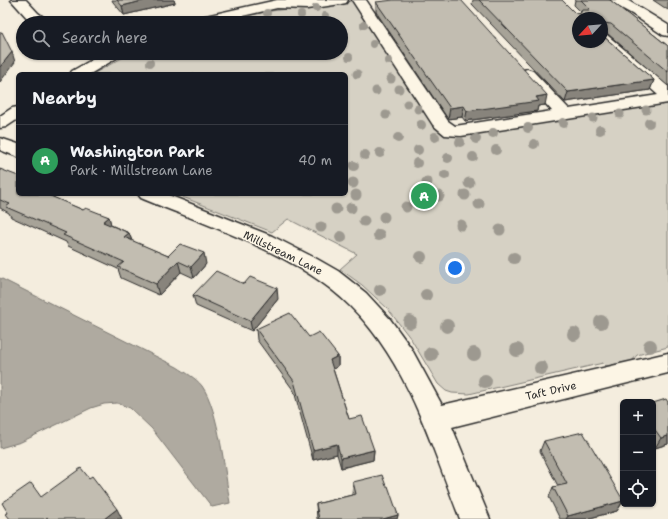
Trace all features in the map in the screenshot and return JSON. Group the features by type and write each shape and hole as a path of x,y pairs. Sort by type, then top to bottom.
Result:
{"street":[{"path":"18,0 33,16"},
{"path":"226,16 279,5 295,0"},
{"path":"279,5 307,5 341,0"},
{"path":"359,0 446,128 451,131 461,131 668,98"},
{"path":"621,0 668,32"},
{"path":"608,43 668,95"},
{"path":"81,72 101,60"},
{"path":"518,64 564,114"},
{"path":"0,123 16,113"},
{"path":"0,123 16,131"},
{"path":"0,143 16,150"},
{"name":"Millstream Lane","path":"153,196 298,258 330,277 364,305 393,340 421,390 475,519"},
{"name":"Taft Drive","path":"434,419 668,363"}],"shaded area":[{"path":"351,1 355,2 442,134 459,136 668,103 668,347 637,355 632,361 606,366 603,363 469,394 452,393 446,391 438,384 411,339 387,308 362,285 340,269 357,254 288,219 272,232 180,196 348,196 348,72 97,72 118,60 348,60 348,16 247,16 271,11"},
{"path":"0,278 177,367 200,383 208,397 217,426 230,503 212,507 152,429 130,408 117,403 104,404 91,408 21,442 0,448"}],"building":[{"path":"117,0 146,0 122,6"},
{"path":"394,0 461,0 547,95 536,97 539,101 467,111 464,106 450,108 376,2"},
{"path":"479,0 562,0 574,12 572,12 572,48 608,48 608,40 654,80 568,92"},
{"path":"581,0 610,0 668,46 668,72 611,24 608,24 608,12 581,12 582,10 590,9"},
{"path":"2,32 12,52 0,67 0,33"},
{"path":"0,169 16,175 16,196 51,196 83,210 86,208 109,217 103,222 129,233 124,237 168,256 180,244 204,253 191,267 178,261 156,284 118,267 124,262 63,235 66,233 6,207 10,204 0,200"},
{"path":"216,271 244,284 250,277 277,288 250,321 193,295"},
{"path":"290,313 309,337 319,332 338,356 330,360 349,419 362,416 374,450 341,458 337,444 313,450 294,381 256,329"},
{"path":"666,399 668,402 668,436 661,438 656,431 656,402"},
{"path":"583,432 620,495 620,502 568,516 553,487 567,484 544,441"},
{"path":"81,468 89,478 92,476 117,509 104,519 49,519 47,517 45,519 10,519 6,514 8,513 2,503 31,483 41,497"},
{"path":"382,475 386,486 388,486 398,515 383,519 319,519 316,504 356,494 353,482"}],"place":[{"name":"Washington Park","path":"424,196"}]}
